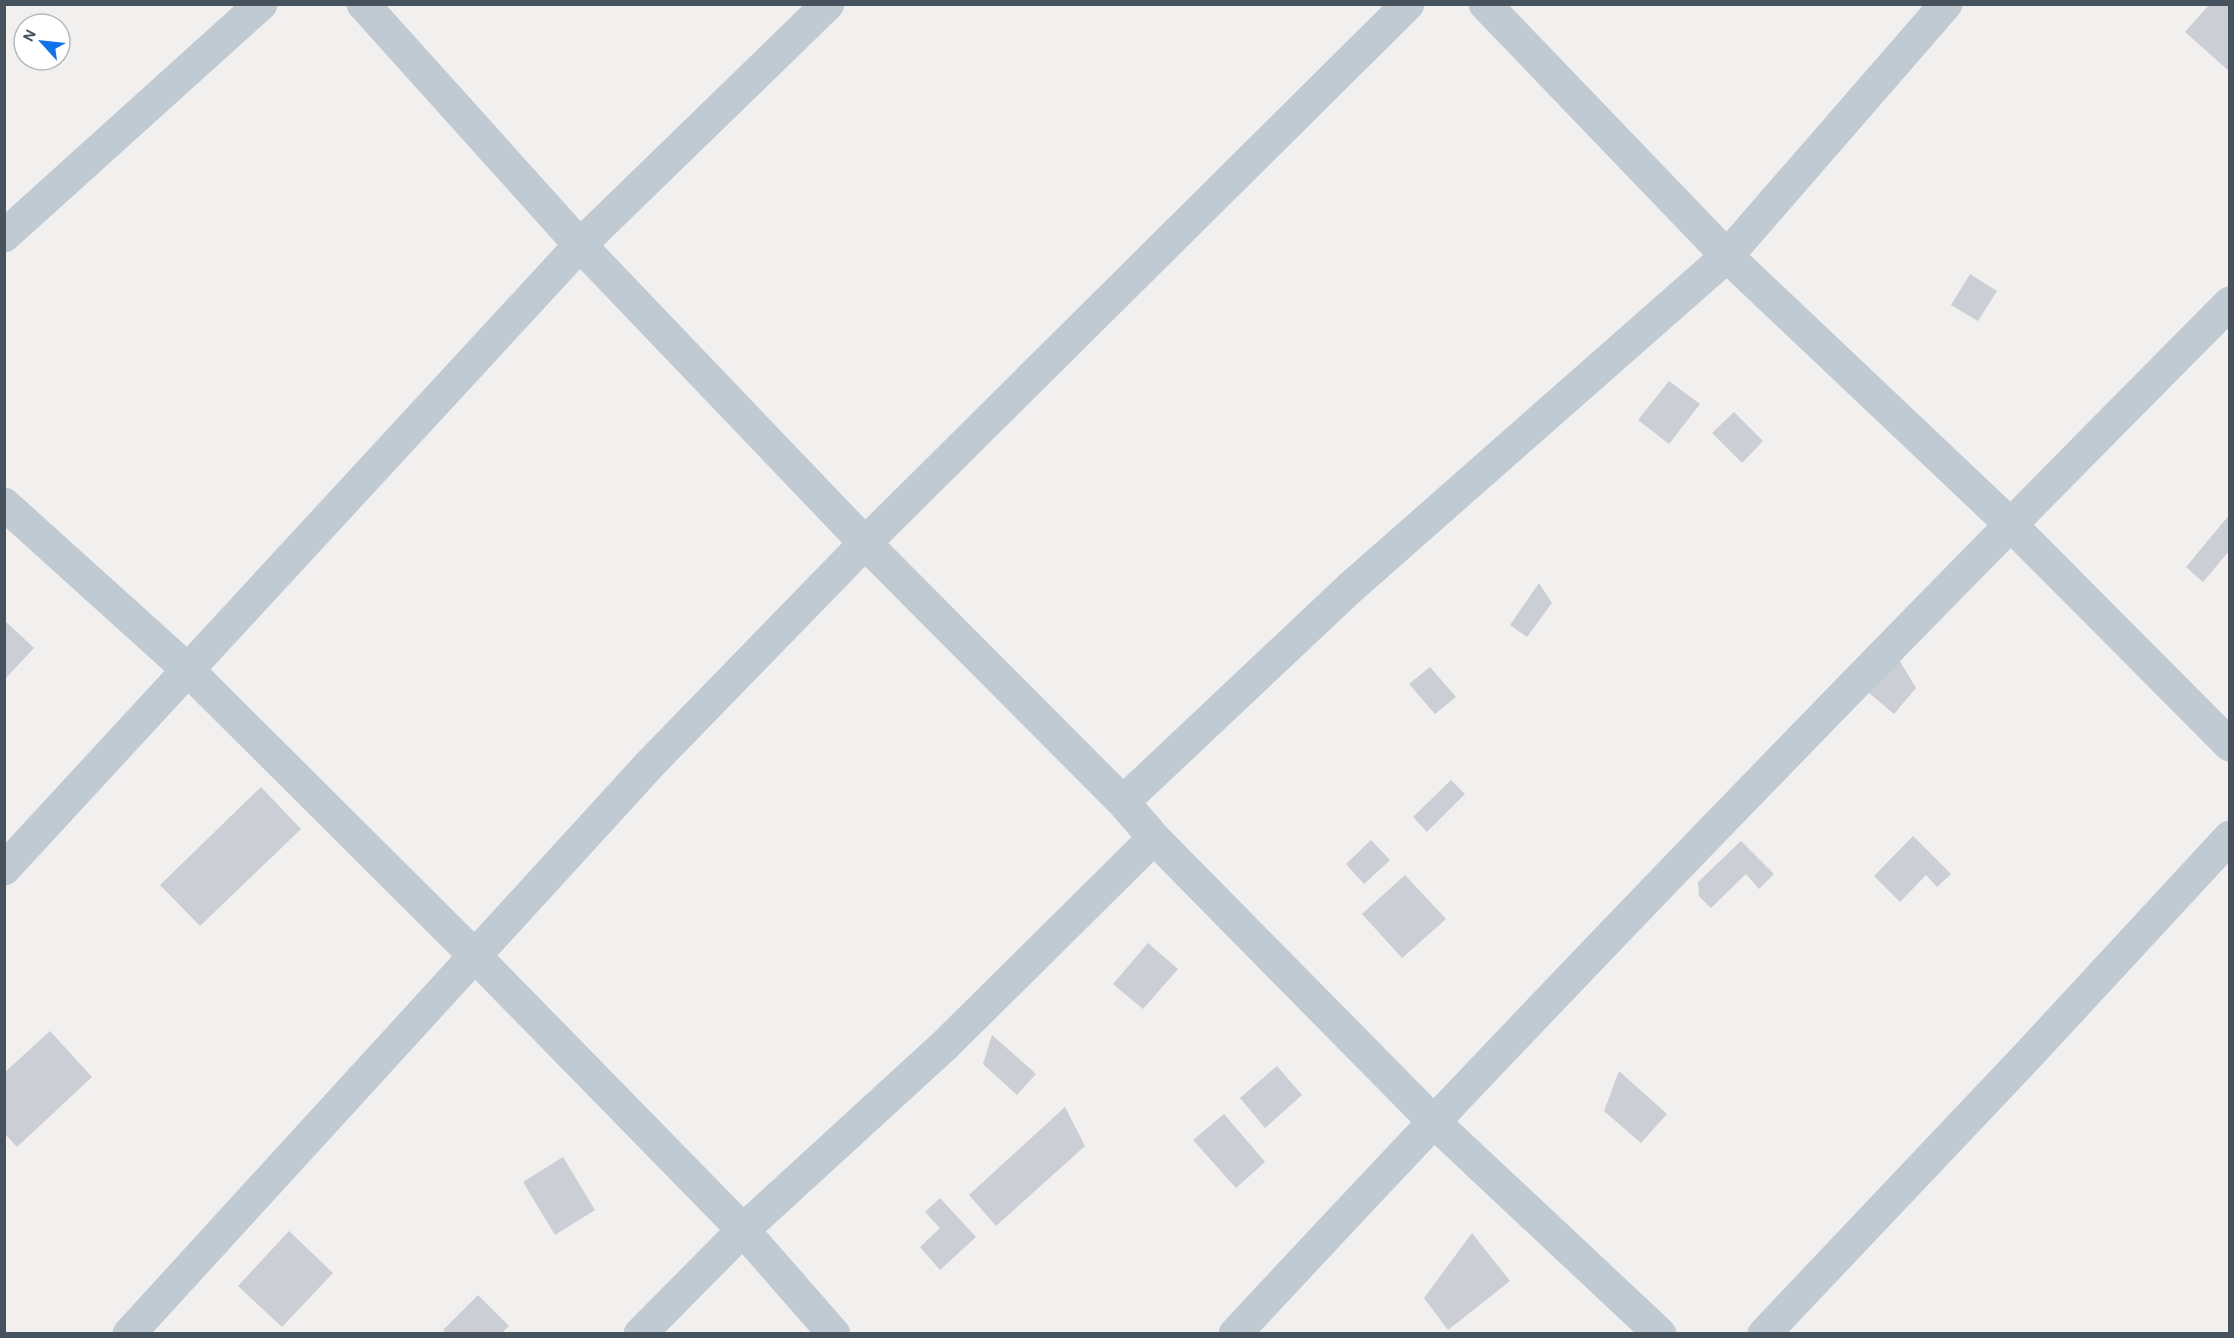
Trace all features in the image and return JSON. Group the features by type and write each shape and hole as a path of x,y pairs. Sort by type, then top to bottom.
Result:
{"street":[{"path":"4,236 261,4"},
{"path":"363,4 580,245 865,543 1123,802 1154,838 1433,1121 1660,1334"},
{"path":"4,868 580,245 828,4"},
{"path":"129,1334 651,763 865,543 1408,4"},
{"path":"1485,4 1727,255 2010,524 2229,745"},
{"path":"1123,802 1350,588 1727,255 1946,4"},
{"path":"1235,1334 1433,1121 2010,524 2229,303"},
{"path":"4,504 188,670 474,955 743,1230 834,1334"},
{"path":"1764,1334 2032,1051 2229,837"},
{"path":"640,1334 743,1230 945,1045 1154,838"}],"building":[{"path":"2210,4 2230,4 2230,72 2185,32"},
{"path":"1970,274 1997,291 1978,321 1951,305"},
{"path":"1669,381 1700,404 1669,444 1638,420"},
{"path":"1734,412 1763,441 1742,463 1712,433"},
{"path":"2230,514 2230,550 2203,582 2186,567"},
{"path":"1539,583 1552,603 1527,637 1510,625"},
{"path":"4,620 34,648 4,680"},
{"path":"1898,658 1916,688 1894,714 1869,693"},
{"path":"1430,667 1456,697 1435,714 1409,684"},
{"path":"1451,780 1465,794 1427,832 1413,817"},
{"path":"261,787 301,829 200,926 160,885"},
{"path":"1913,836 1951,874 1937,887 1926,875 1900,902 1874,876"},
{"path":"1371,840 1390,860 1364,884 1346,864"},
{"path":"1741,841 1774,874 1759,889 1746,874 1711,908 1699,896 1698,882"},
{"path":"1405,875 1446,919 1402,958 1362,914"},
{"path":"1148,943 1178,969 1143,1009 1113,984"},
{"path":"50,1031 92,1077 17,1147 4,1133 4,1073"},
{"path":"992,1035 1036,1074 1017,1095 983,1064"},
{"path":"1277,1066 1302,1095 1265,1128 1240,1098"},
{"path":"1619,1071 1667,1114 1641,1143 1604,1111"},
{"path":"1065,1107 1085,1146 996,1226 969,1195"},
{"path":"1224,1114 1265,1162 1236,1188 1193,1140"},
{"path":"563,1157 595,1210 555,1235 523,1182"},
{"path":"940,1198 976,1237 940,1270 920,1247 940,1228 925,1212"},
{"path":"289,1231 333,1273 282,1327 238,1286"},
{"path":"1472,1233 1510,1281 1448,1330 1424,1298"},
{"path":"478,1295 509,1326 501,1334 446,1334 443,1330"}]}
